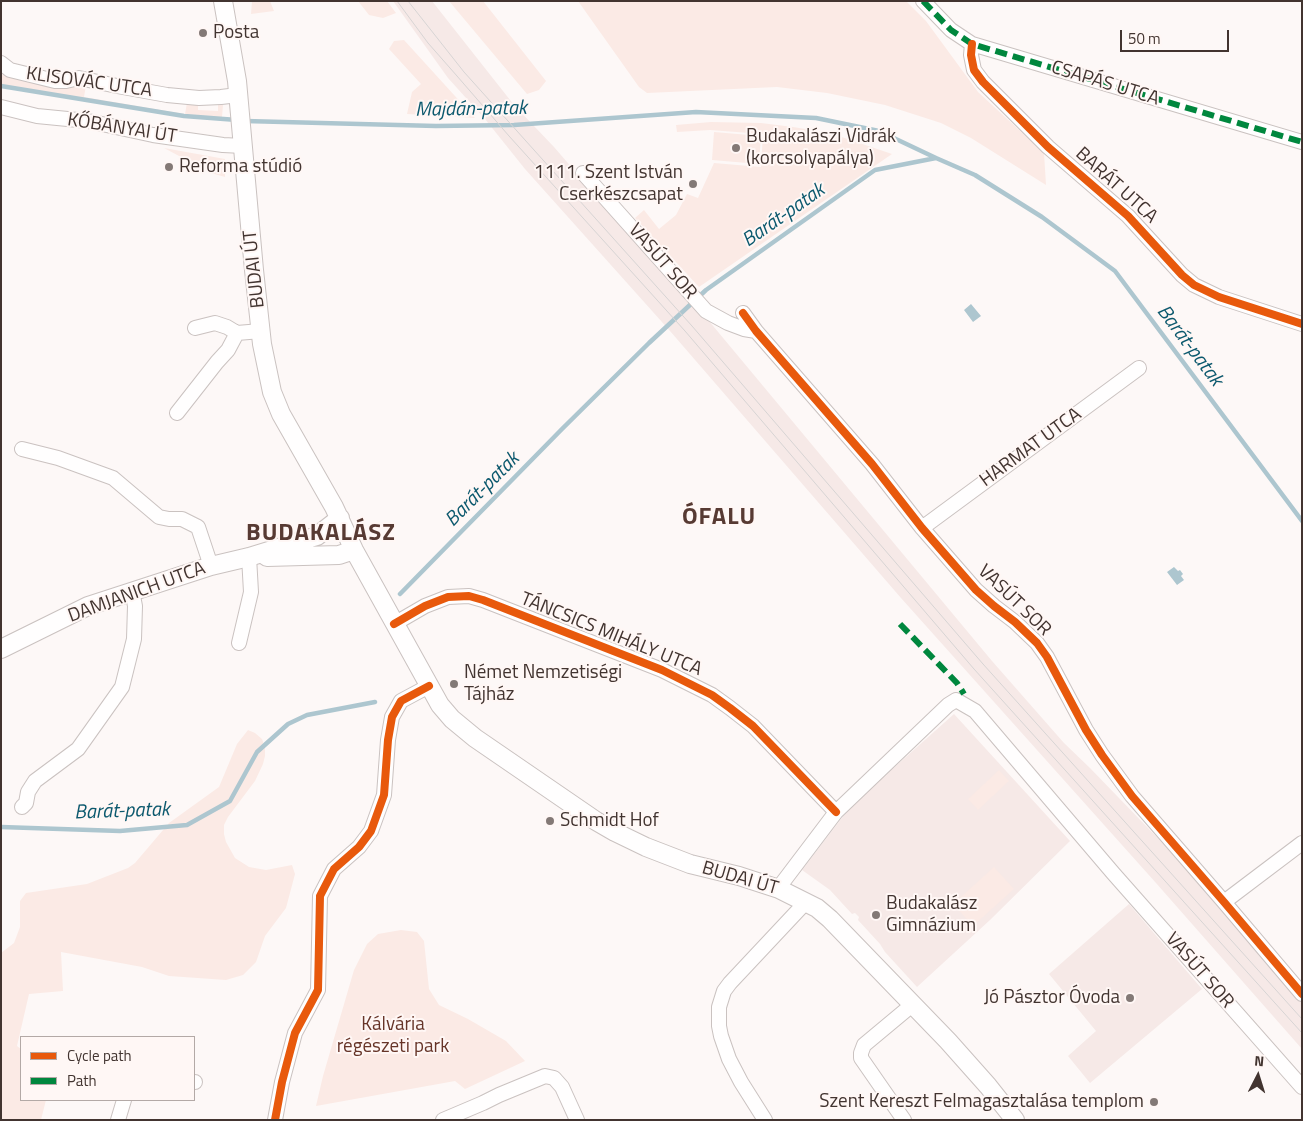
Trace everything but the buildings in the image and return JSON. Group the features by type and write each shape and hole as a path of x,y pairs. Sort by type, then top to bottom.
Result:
{"main road":[{"name":"BUDAI ÚT","path":"224,2 239,101 261,331 272,392 340,518 354,550 394,624 446,712 459,726 475,738 596,821 634,842 705,869 739,876 779,889 817,908 830,919 954,1047 1016,1120"},
{"path":"249,557 317,536 340,518"},
{"path":"249,557 339,555 354,550"},
{"name":"DAMJANICH UTCA","path":"1,649 88,606 211,566 249,557"}],"street":[{"name":"CSAPÁS UTCA","path":"923,1 951,30 972,44 1302,142"},
{"name":"BARÁT UTCA","path":"972,44 971,55 974,70 983,82 1048,147 1128,216 1182,275 1194,285 1219,297 1302,324"},
{"name":"KLISOVÁC UTCA","path":"1,63 10,70 55,81 79,78 168,95 199,98 221,97 239,101"},
{"name":"KŐBÁNYAI ÚT","path":"1,107 37,116 88,121 153,135 223,145 242,140"},
{"name":"VASÚT SOR","path":"583,173 706,311 728,323 756,331"},
{"name":"VASÚT SOR","path":"743,312 756,331 872,464 922,528 976,590 1037,643 1086,730 1132,796 1300,990"},
{"path":"195,328 215,323 227,327 236,333 261,331"},
{"path":"177,413 216,362 228,350 236,333"},
{"name":"HARMAT UTCA","path":"922,528 1139,368"},
{"path":"22,449 58,458 113,478 160,517 170,520 182,519 198,527 211,566"},
{"path":"238,643 251,592 249,557"},
{"path":"22,808 26,803 28,792 34,781 78,748 122,687 134,639 135,606 132,591"},
{"name":"TÁNCSICS MIHÁLY UTCA","path":"394,624 425,606 448,597 469,596 662,670 712,694 753,726 836,812"},
{"path":"274,1120 295,1034 318,990 320,896 334,869 359,847 371,831 384,795 388,740 392,717 401,701 429,686"},
{"name":"VASÚT SOR","path":"836,812 948,705 956,700 975,712 1302,1087"},
{"path":"779,889 836,812"},
{"path":"1224,902 1302,843"},
{"path":"765,1120 729,1059 720,1036 720,1007 724,991 730,983 806,902"},
{"path":"904,1120 861,1058 861,1053 864,1046 912,1005"},
{"path":"443,1120 545,1076 554,1078 562,1087 577,1120"},
{"path":"118,1120 124,1101"}],"shaded area":[{"path":"393,1 432,1 514,105 554,147 672,283 704,315 992,661 1064,743 1176,857 1302,997 1302,1049 901,598 670,331 525,169 485,119 448,78"},
{"path":"954,714 1070,841 990,920 917,987 858,920 859,917 855,913 852,914 830,890 802,870 851,806"},
{"name":"Jó Pásztor Óvoda","path":"1129,904 1202,989 1090,1083 1068,1056 1096,1031 1049,974"}],"green space":[{"path":"252,1 270,1 274,11 251,14"},
{"path":"358,1 387,1 396,13 383,18 369,15"},
{"path":"449,1 483,1 546,81 539,90 527,94"},
{"path":"578,1 906,1 926,21 978,92 1044,153 1046,185 971,138 941,123 885,105 827,93 777,87 647,93 639,87"},
{"path":"404,40 475,118 407,114 412,92 421,84 389,49 394,41"},
{"path":"1,74 54,88 65,88 77,84 86,85 84,97 185,114 187,103 198,104 198,110 218,111 218,104 223,105 222,117 185,115 1,86"},
{"path":"711,122 761,123 830,133 892,154 699,287 635,218 644,210 659,229 676,215 687,194 698,198 714,163 761,167 763,134 710,130 677,132 676,125"},
{"name":"Budakalászi Vidrák (korcsolyapálya)","path":"714,132 761,136 759,164 712,160"},
{"path":"164,148 225,159 225,177 211,173"},
{"path":"248,730 255,733 262,739 265,747 265,756 255,781 224,825 226,842 235,858 249,867 266,870 292,865 295,874 286,908 265,936 256,962 243,975 226,980 169,976 142,967 61,952 63,991 29,994 17,1046 20,1048 20,1101 46,1101 41,1120 1,1120 1,953 14,943 20,927 20,901 26,893 87,884 128,868 135,863 169,823 219,787 237,744"},
{"path":"999,770 1009,781 978,810 968,799"},
{"path":"994,867 1014,889 973,926 953,904"},
{"name":"Kálvária régészeti park","path":"401,930 417,932 424,941 429,989 439,1005 506,1041 525,1061 465,1089 455,1081 316,1106 354,970 367,944 378,934"}],"water":[{"path":"971,304 981,316 973,322 964,310"},
{"path":"1174,567 1178,571 1180,570 1184,580 1177,585 1167,572"}],"waterway":[{"name":"Majdán-patak","path":"1,86 184,116 237,120"},
{"name":"Majdán-patak","path":"245,121 436,126 514,125 696,112 816,118 879,131 936,158"},
{"name":"Barát-patak","path":"400,594 562,429 706,290 875,170 936,158 975,175 1042,217 1115,271 1302,521"},
{"name":"Barát-patak","path":"1,827 120,831 187,825 230,801 257,752 288,724 307,715 375,702"}],"tram line":[{"path":"397,1 428,43 685,331 974,669 1302,1033"},
{"path":"408,1 464,72 692,326 983,664 1302,1019"}],"marked path":[{"path":"923,1 951,30 972,44 1302,142"},
{"path":"900,624 957,683 964,694"}],"cycle path":[{"path":"972,44 971,55 974,70 983,82 1048,147 1128,216 1182,275 1194,285 1219,297 1302,324"},
{"path":"743,313 756,331 872,464 922,528 976,590 1037,643 1047,657 1086,730 1132,796 1302,994"},
{"path":"394,624 425,606 448,597 469,596 662,670 712,695 753,726 836,812"},
{"path":"275,1120 282,1082 295,1033 318,990 320,896 334,869 359,847 371,831 384,795 388,740 392,717 401,701 429,686"}],"place":[{"name":"Posta","path":"203,33"},
{"name":"Budakalászi Vidrák (korcsolyapálya)","path":"736,148"},
{"name":"Reforma stúdió","path":"169,167"},
{"name":"1111. Szent István Cserkészcsapat","path":"693,184"},
{"name":"Német Nemzetiségi Tájház","path":"454,684"},
{"name":"Schmidt Hof","path":"550,821"},
{"name":"Budakalász Gimnázium","path":"876,915"},
{"name":"Jó Pásztor Óvoda","path":"1130,998"},
{"name":"Szent Kereszt Felmagasztalása templom","path":"1154,1102"}],"district":[{"name":"ÓFALU","path":"719,518"},
{"name":"BUDAKALÁSZ","path":"321,534"}]}
